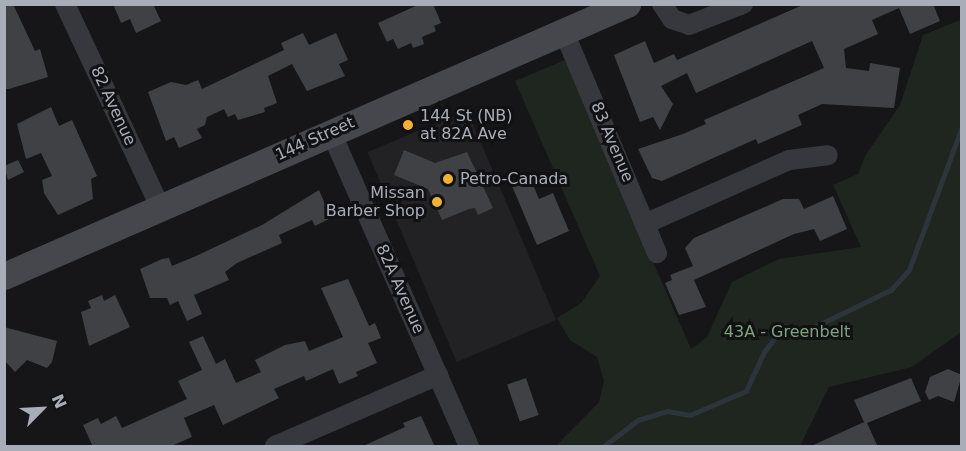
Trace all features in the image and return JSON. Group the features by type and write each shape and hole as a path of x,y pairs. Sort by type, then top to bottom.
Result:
{"main road":[{"name":"144 Street","path":"4,276 627,4"}],"street":[{"name":"82 Avenue","path":"65,4 160,207"},
{"path":"662,4 672,19 689,25 743,4"},
{"name":"83 Avenue","path":"564,32 647,223 657,254"},
{"name":"82A Avenue","path":"331,132 469,447"},
{"path":"647,223 789,160 828,155"},
{"path":"275,447 438,375"}],"shaded area":[{"path":"467,110 556,320 457,362 368,152"}],"green space":[{"name":"43A - Greenbelt","path":"960,20 961,332 912,367 829,387 800,446 556,446 599,402 604,381 597,357 570,340 557,318 581,303 600,276 515,81 565,60 691,349 707,337 732,282 779,259 861,247 833,185 858,174 865,156 900,105 923,35"}],"building":[{"path":"4,4 13,4 35,51 40,49 48,77 4,89"},
{"path":"113,4 153,4 161,21 136,33 130,19 121,23"},
{"path":"420,4 433,4 441,23 434,26 436,31 422,37 424,44 413,48 411,43 398,49 393,39 387,42 378,23"},
{"path":"805,4 933,4 940,21 910,34 899,8 872,20 878,34 844,49 846,68 869,71 870,63 900,68 894,108 822,104 798,115 802,125 758,144 756,139 662,181 652,178 638,149 706,124 704,120 824,68 812,41 696,93 687,73 661,86 673,104 660,130 653,117 640,122 614,55 645,41 654,63 674,54 677,60"},
{"path":"303,33 309,45 336,33 348,60 339,64 345,76 307,91 292,64 268,76 277,103 264,108 265,112 238,120 235,114 228,117 224,109 207,117 205,125 197,129 202,138 179,148 174,137 166,141 148,92 171,82 186,85 198,80 202,89 284,50 281,43"},
{"path":"51,107 59,126 72,120 97,176 91,179 93,199 58,215 44,193 42,180 52,176 41,153 26,159 17,124"},
{"path":"404,150 435,163 467,152 493,208 478,215 475,208 469,209 442,220 428,189 394,175"},
{"path":"18,160 24,172 8,180 4,166"},
{"path":"530,178 539,199 553,193 569,231 537,245 512,186"},
{"path":"319,190 331,218 315,226 312,220 279,235 282,243 237,263 225,272 229,280 194,295 202,314 187,321 178,301 170,305 167,298 150,298 140,269 162,259 169,258 172,266 196,256 262,225"},
{"path":"833,196 847,229 820,241 814,229 794,234 694,280 706,307 679,315 665,283 672,280 670,275 693,266 685,248 694,238 783,199 799,199 804,209"},
{"path":"348,279 369,326 375,323 381,338 368,343 377,363 356,372 358,376 339,384 333,369 306,381 304,376 274,389 279,398 223,425 214,405 184,418 192,437 169,447 93,447 83,425 98,418 101,424 116,416 122,428 187,399 178,381 202,370 189,342 203,336 216,364 225,359 236,383 261,372 255,360 285,345 305,341 309,351 343,337 321,288"},
{"path":"102,295 104,301 115,295 130,327 89,346 81,312 91,308 88,301"},
{"path":"4,327 57,341 52,362 47,368 27,360 15,372 4,360"},
{"path":"948,369 962,375 954,402 938,396 929,400 925,392 930,377"},
{"path":"526,378 539,415 520,421 507,385"},
{"path":"911,378 921,401 867,423 878,447 809,447 864,422 854,400"},
{"path":"421,416 435,447 361,447 405,427 403,423"}],"waterway":[{"path":"604,446 638,420 667,411 690,415 746,391 764,352 784,326 806,331 891,290 909,270 962,127"}],"place":[{"name":"144 St (NB) at 82A Ave","path":"408,125"},
{"name":"Petro-Canada","path":"448,179"},
{"name":"Missan Barber Shop","path":"437,202"}]}
